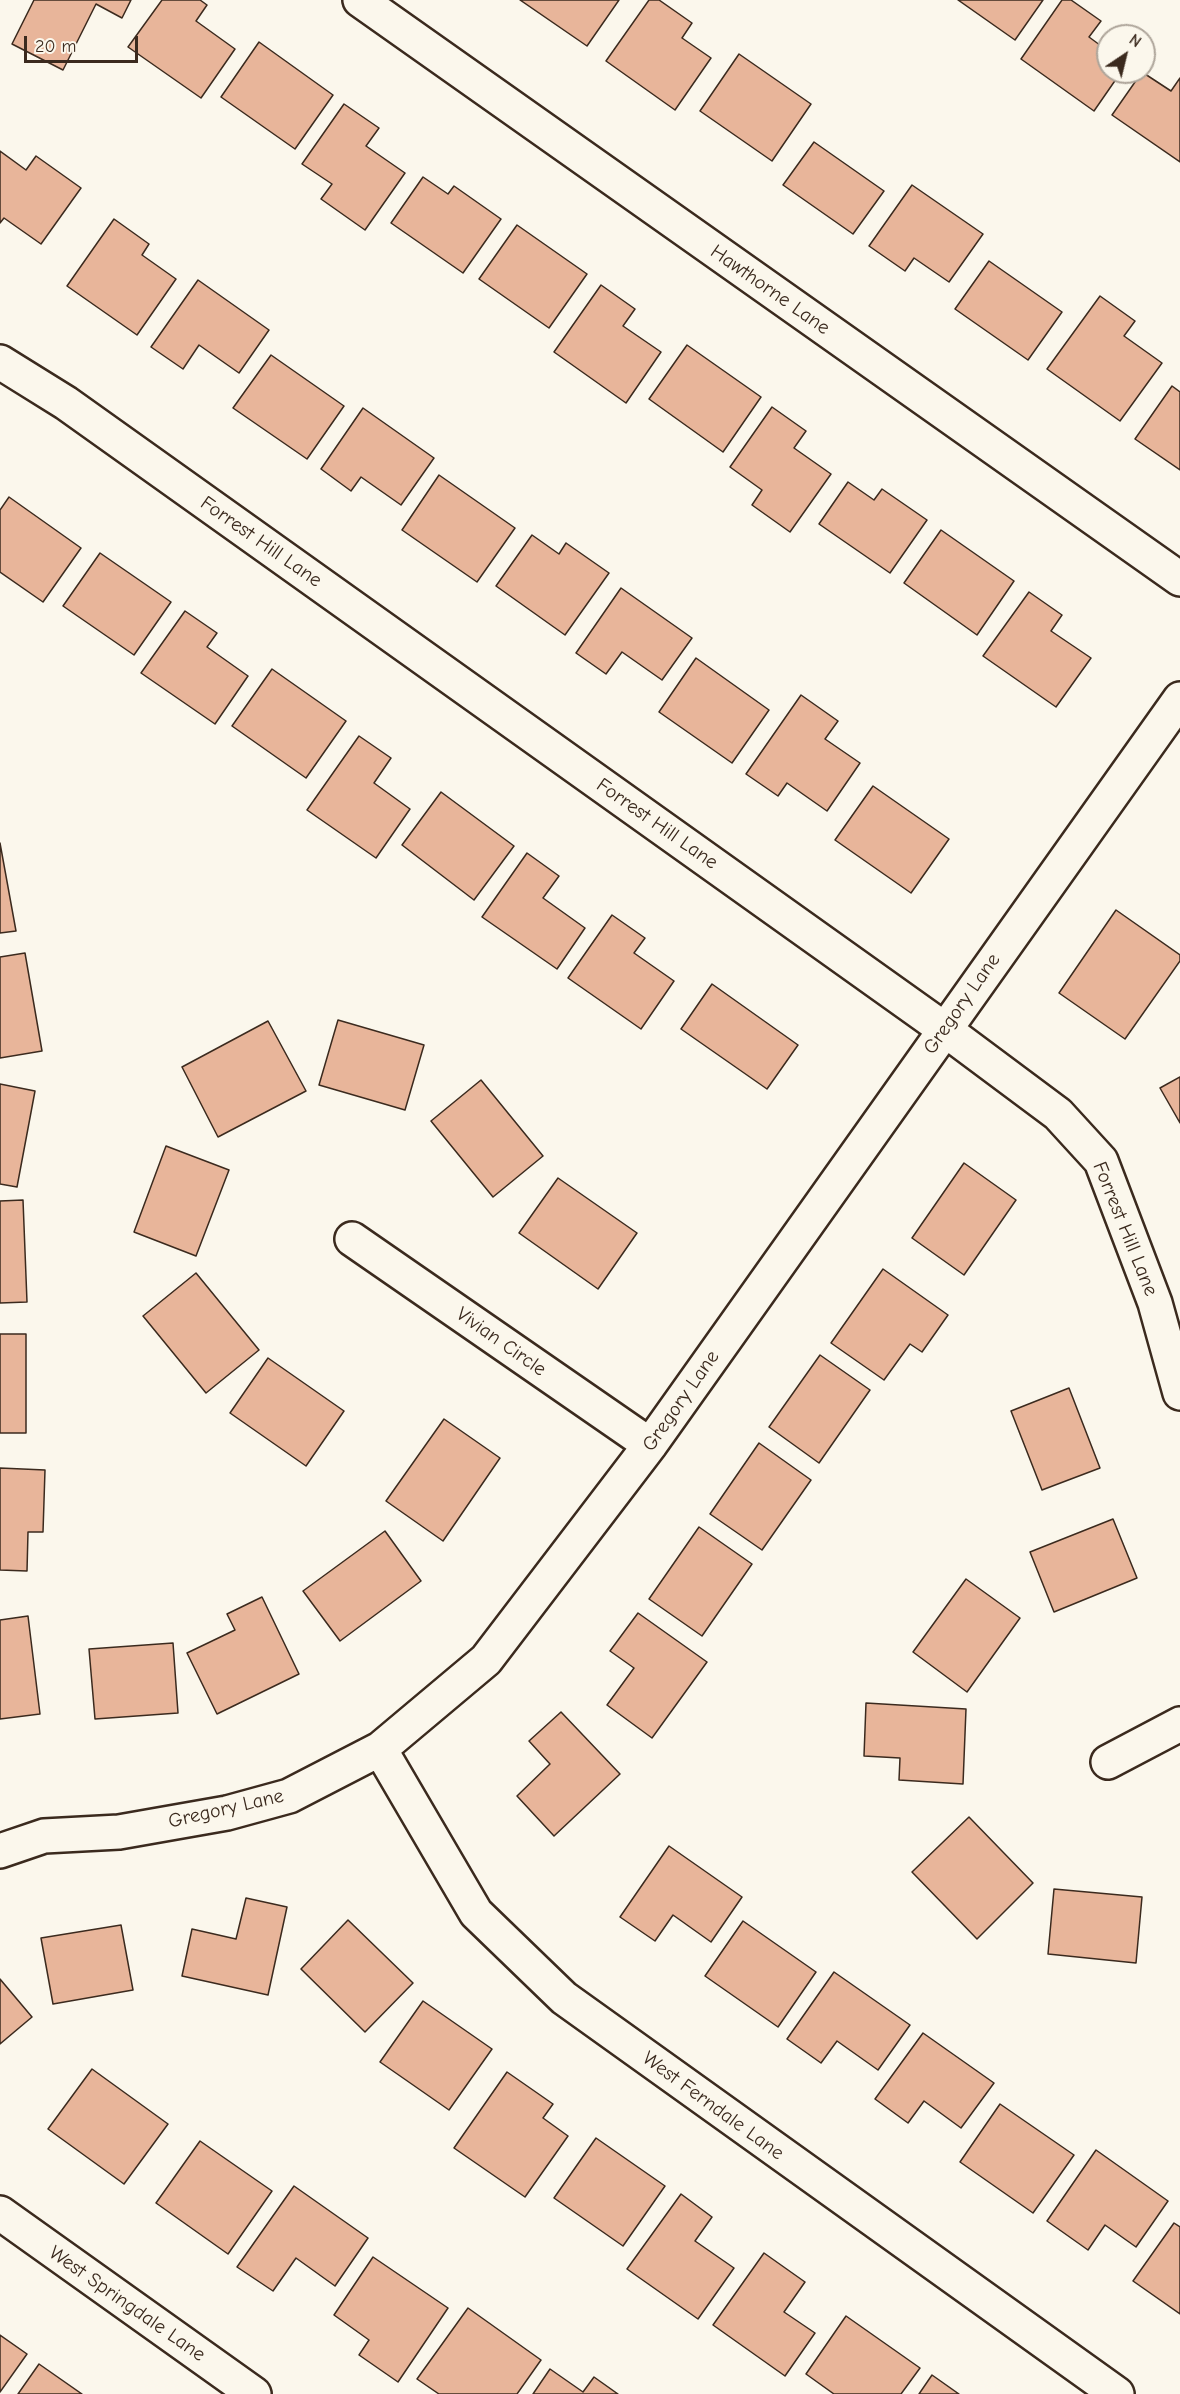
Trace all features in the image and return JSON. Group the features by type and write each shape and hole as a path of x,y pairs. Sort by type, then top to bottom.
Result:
{"street":[{"name":"Hawthorne Lane","path":"360,0 1180,579"},
{"name":"Forrest Hill Lane","path":"0,362 66,403 944,1029 1058,1114 1101,1161 1155,1303 1180,1393"},
{"name":"Gregory Lane","path":"0,1851 44,1836 119,1832 227,1813 289,1796 380,1749 486,1660 650,1445 1180,699"},
{"name":"Vivian Circle","path":"352,1239 650,1445"},
{"path":"1108,1762 1180,1724"},
{"name":"West Ferndale Lane","path":"380,1749 476,1913 564,1998 1117,2394"},
{"name":"West Springdale Lane","path":"0,2213 254,2394"}],"building":[{"path":"34,0 131,0 122,18 96,4 63,70 12,44"},
{"path":"162,0 200,0 207,5 196,21 235,49 201,98 128,47"},
{"path":"520,0 619,0 587,46"},
{"path":"649,0 659,0 692,23 682,38 711,58 675,110 606,61"},
{"path":"958,0 1043,0 1015,40"},
{"path":"1062,0 1071,0 1101,21 1096,24 1089,37 1096,42 1096,84 1113,84 1094,111 1021,59"},
{"path":"259,42 333,95 295,149 221,97"},
{"path":"739,54 811,104 772,161 700,111"},
{"path":"1180,78 1180,162 1112,115 1134,84 1156,84 1156,81 1171,91"},
{"path":"344,104 379,128 366,146 405,173 365,230 321,199 332,184 302,164"},
{"path":"814,142 884,191 853,234 783,185"},
{"path":"0,151 26,170 36,156 81,188 41,244 4,218 0,223"},
{"path":"423,177 448,194 454,186 501,219 463,273 391,223"},
{"path":"912,185 983,234 949,282 914,258 905,271 869,246"},
{"path":"114,219 149,244 142,255 176,279 137,335 67,286"},
{"path":"517,225 587,274 549,328 479,279"},
{"path":"989,261 1062,312 1028,360 955,309"},
{"path":"198,280 269,330 239,373 199,345 183,369 151,347"},
{"path":"601,285 635,309 623,326 661,352 626,403 554,352"},
{"path":"1100,296 1135,321 1124,336 1162,363 1120,421 1047,369"},
{"path":"687,345 761,397 723,452 649,399"},
{"path":"271,355 344,406 307,459 233,408"},
{"path":"1172,386 1180,392 1180,470 1135,439"},
{"path":"772,407 806,431 794,448 831,474 790,532 752,505 762,490 730,467"},
{"path":"363,408 434,458 401,505 361,477 351,491 321,469"},
{"path":"439,475 515,528 477,582 402,530"},
{"path":"848,482 874,500 882,489 927,520 890,573 819,524"},
{"path":"9,497 81,548 43,602 0,572 0,510"},
{"path":"941,530 1014,581 977,635 904,583"},
{"path":"532,535 559,554 566,543 609,573 565,635 496,586"},
{"path":"100,553 171,602 134,655 63,606"},
{"path":"621,588 692,638 662,680 622,652 606,674 576,653"},
{"path":"1029,592 1062,615 1051,631 1091,658 1056,707 983,656"},
{"path":"185,611 217,633 207,647 248,676 215,724 141,673"},
{"path":"696,658 769,710 732,763 659,712"},
{"path":"272,669 346,721 306,778 232,726"},
{"path":"801,695 838,721 825,739 860,763 827,811 787,783 778,796 746,774"},
{"path":"359,736 391,758 374,783 410,809 376,858 307,810"},
{"path":"873,786 949,839 911,893 835,840"},
{"path":"441,792 514,846 474,900 402,845"},
{"path":"0,843 16,931 0,933"},
{"path":"527,853 559,876 543,898 585,928 557,969 482,917"},
{"path":"1116,910 1180,955 1180,961 1125,1039 1059,993"},
{"path":"612,915 645,938 634,953 674,981 641,1029 568,978"},
{"path":"25,953 42,1051 0,1058 0,957"},
{"path":"712,984 798,1045 767,1089 681,1029"},
{"path":"338,1020 424,1045 405,1110 319,1085"},
{"path":"268,1021 306,1091 218,1137 182,1067"},
{"path":"1180,1077 1180,1123 1160,1088"},
{"path":"481,1080 543,1156 493,1197 431,1121"},
{"path":"0,1084 35,1091 17,1187 0,1184"},
{"path":"166,1146 229,1170 196,1256 134,1232"},
{"path":"964,1163 1016,1200 964,1275 912,1238"},
{"path":"558,1178 637,1233 598,1289 519,1233"},
{"path":"23,1200 27,1302 0,1303 0,1201"},
{"path":"883,1269 948,1315 922,1352 910,1344 884,1380 831,1343"},
{"path":"196,1273 259,1350 206,1393 143,1316"},
{"path":"0,1334 26,1334 26,1433 0,1433"},
{"path":"820,1355 870,1390 819,1463 769,1427"},
{"path":"268,1358 344,1411 306,1466 230,1413"},
{"path":"1069,1388 1100,1468 1042,1490 1011,1411"},
{"path":"444,1419 500,1458 443,1541 386,1501"},
{"path":"759,1443 811,1480 762,1550 710,1514"},
{"path":"0,1468 45,1470 43,1532 28,1532 27,1571 0,1570"},
{"path":"1113,1519 1137,1578 1054,1612 1030,1552"},
{"path":"699,1527 752,1564 702,1636 649,1599"},
{"path":"385,1531 421,1581 340,1641 303,1591"},
{"path":"966,1579 1020,1618 967,1692 913,1652"},
{"path":"262,1597 299,1674 217,1714 187,1653 235,1630 227,1614"},
{"path":"638,1613 707,1662 652,1738 607,1705 634,1668 610,1651"},
{"path":"28,1616 40,1714 0,1719 0,1620"},
{"path":"173,1643 178,1713 95,1719 89,1649"},
{"path":"866,1703 966,1709 963,1784 899,1780 900,1758 864,1756"},
{"path":"561,1712 620,1774 554,1836 517,1796 550,1764 529,1741"},
{"path":"969,1817 1033,1883 977,1939 912,1872"},
{"path":"669,1846 742,1897 711,1942 673,1915 655,1941 620,1917"},
{"path":"1054,1889 1142,1897 1136,1963 1048,1954"},
{"path":"246,1898 287,1907 268,1995 182,1976 192,1929 236,1939"},
{"path":"348,1920 413,1983 365,2032 301,1969"},
{"path":"743,1921 816,1972 778,2027 705,1976"},
{"path":"121,1925 133,1990 53,2004 41,1938"},
{"path":"834,1972 910,2025 878,2070 837,2041 821,2063 787,2039"},
{"path":"0,1979 32,2017 0,2044"},
{"path":"423,2001 492,2049 449,2110 380,2062"},
{"path":"923,2033 994,2083 961,2128 924,2101 908,2123 875,2099"},
{"path":"92,2069 168,2124 124,2184 48,2129"},
{"path":"507,2072 553,2104 543,2118 568,2136 525,2197 454,2148"},
{"path":"1000,2104 1074,2155 1033,2213 960,2162"},
{"path":"596,2138 665,2186 623,2246 554,2198"},
{"path":"200,2141 272,2191 228,2254 156,2203"},
{"path":"1096,2150 1168,2201 1136,2247 1105,2225 1088,2250 1047,2221"},
{"path":"294,2186 368,2238 335,2286 296,2258 273,2291 237,2267"},
{"path":"681,2194 712,2217 695,2241 734,2268 698,2319 627,2269"},
{"path":"1174,2223 1180,2227 1180,2314 1133,2281"},
{"path":"764,2253 805,2282 784,2312 815,2333 785,2376 713,2325"},
{"path":"373,2257 448,2308 398,2382 359,2355 369,2340 334,2315"},
{"path":"468,2308 541,2360 517,2394 439,2394 417,2379"},
{"path":"846,2316 920,2368 901,2394 834,2394 806,2374"},
{"path":"0,2335 27,2354 0,2392"},
{"path":"39,2364 82,2394 18,2394"},
{"path":"550,2369 583,2392 594,2377 618,2394 533,2394"},
{"path":"932,2375 959,2394 919,2394"}]}
